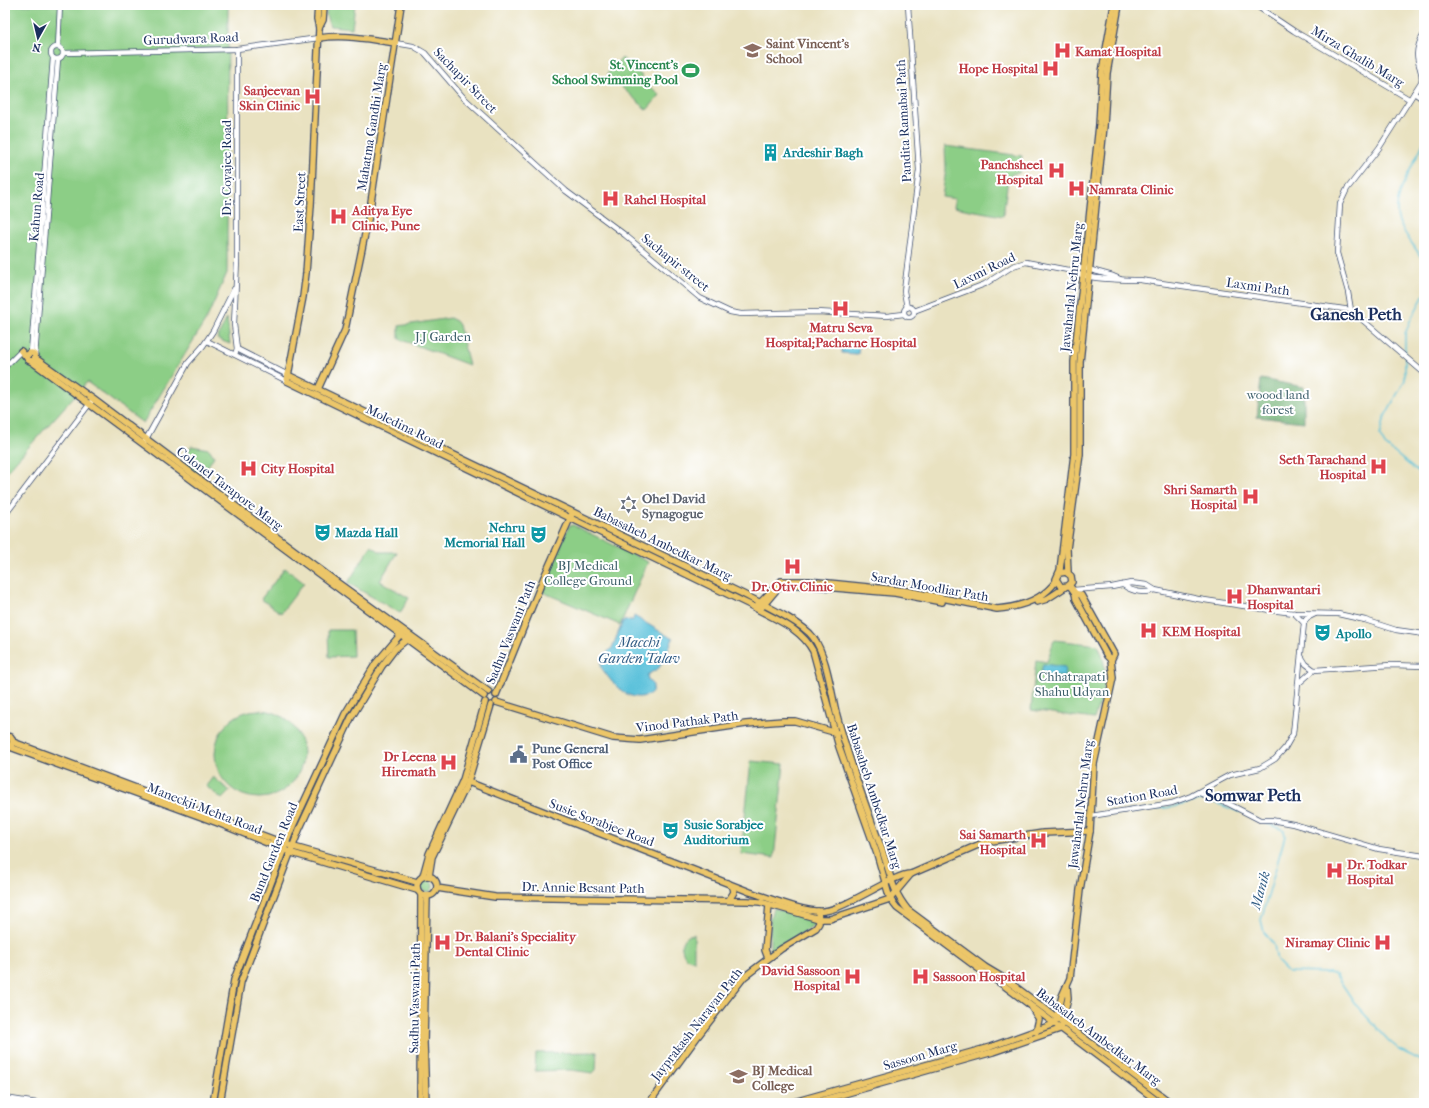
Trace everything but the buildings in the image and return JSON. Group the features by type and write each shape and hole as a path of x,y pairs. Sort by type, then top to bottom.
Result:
{"main road":[{"name":"East Street","path":"287,378 303,297 306,273 311,205 319,38 317,19 318,5"},
{"name":"East Street","path":"319,28 323,20 324,5"},
{"name":"Mahatma Gandhi Marg","path":"318,389 344,330 368,215 401,5"},
{"name":"Jawaharlal Nehru Marg","path":"1056,581 1060,573 1074,454 1074,362 1104,126 1107,73 1117,5"},
{"path":"319,38 332,36 356,37 395,43"},
{"name":"Jawaharlal Nehru Marg","path":"1060,1029 1064,1022 1068,998 1067,986 1070,978 1080,890 1090,831 1094,764 1113,678 1111,660 1106,656 1071,589 1072,578 1068,572 1067,549 1080,454 1079,374 1085,277"},
{"path":"21,352 32,357"},
{"name":"Colonel Tarapore Marg","path":"32,357 402,633"},
{"name":"Moledina Road","path":"287,378 318,389 570,514"},
{"name":"Moledina Road","path":"287,378 570,514"},
{"name":"Babasaheb Ambedkar Marg","path":"570,514 761,604 802,627 812,636 819,649 838,732 891,881 896,893 908,910 1064,1022 1171,1103"},
{"name":"Babasaheb Ambedkar Marg","path":"570,514 757,609 799,632 807,640 813,651 890,899 906,916 1030,1005 1160,1103"},
{"name":"Sadhu Vaswani Path","path":"426,876 432,857 466,781 494,703 493,693 570,514"},
{"path":"1060,573 1068,572"},
{"path":"1056,581 1058,585 1071,589"},
{"name":"Sardar Moodliar Path","path":"1040,599 1056,581"},
{"name":"Sardar Moodliar Path","path":"757,609 778,588 788,584 895,593 996,611 1008,611 1071,589"},
{"path":"402,633 493,693 484,699 466,781"},
{"name":"Bund Garden Road","path":"213,1103 234,980 285,850 292,828 345,714 376,664 402,633"},
{"path":"409,637 484,699"},
{"name":"Bund Garden Road","path":"220,1103 241,982 292,853 299,830 352,718 382,666 395,650 409,637"},
{"name":"Vinod Pathak Path","path":"484,699 613,738 640,740 732,726 783,721 795,722 838,732"},
{"path":"5,736 11,737 9,746"},
{"name":"Maneckji Mehta Road","path":"9,746 294,847 417,882"},
{"name":"Maneckji Mehta Road","path":"9,746 218,823 292,853 422,893"},
{"name":"Susie Sorabjee Road","path":"466,781 728,883 779,901 818,911"},
{"path":"911,874 890,899 830,919 818,919 818,911 825,911 859,898 891,881 985,842 1043,833 1090,831"},
{"path":"420,1103 422,893 417,882 426,876 436,880 437,888 433,895 422,893"},
{"path":"728,883 733,887 734,892 729,900"},
{"name":"Dr. Annie Besant Path","path":"437,888 495,897 729,900 760,902 818,919"},
{"name":"Sadhu Vaswani Path","path":"422,893 426,1101"},
{"path":"768,958 766,944 769,905"},
{"name":"Jayprakash Narayan Path","path":"648,1103 744,977 768,958 816,928 818,919"},
{"path":"1054,1024 1057,1018 1062,996 1067,986"},
{"path":"1030,1005 1039,1019 1036,1032"},
{"name":"Sassoon Marg","path":"790,1103 990,1047 1036,1032 1054,1024"},
{"name":"Sassoon Marg","path":"812,1103 993,1052 1060,1029"}],"street":[{"path":"58,47 60,5"},
{"name":"Pandita Ramabai Path","path":"907,308 904,291 919,170 908,5"},
{"name":"Mirza Ghalib Marg","path":"1255,5 1294,31 1409,99"},
{"path":"1424,34 1416,50 1417,62 1422,80 1377,152 1347,190 1340,204 1337,253 1348,292 1351,310 1424,373"},
{"name":"Gurudwara Road","path":"63,53 237,49 319,38"},
{"name":"Sachapir Street","path":"395,43 413,46 426,53 464,98 514,143"},
{"path":"58,47 63,53 62,56 56,59 51,55 52,50 58,47"},
{"name":"Dr. Coyajee Road","path":"236,352 234,314 237,261 237,49"},
{"name":"Kahun Road","path":"32,357 56,59"},
{"name":"Mirza Ghalib Marg","path":"1414,93 1424,100"},
{"name":"Sachapir street","path":"514,143 566,191 625,235 700,298 730,312 753,315 817,312 887,316 904,314"},
{"name":"Laxmi Road","path":"914,311 985,284 1013,266 1021,264 1034,263 1068,270 1086,269"},
{"path":"1086,269 1120,279"},
{"name":"Laxmi Path","path":"1068,270 1085,277 1112,280 1120,279 1147,281 1351,310"},
{"path":"145,442 188,363 203,346 235,287"},
{"path":"907,308 914,311 910,317 904,314 904,310 907,308"},
{"path":"223,310 231,311 234,314"},
{"path":"206,341 217,347"},
{"path":"203,346 217,347 236,352 287,378"},
{"path":"5,367 21,352"},
{"path":"5,515 92,402"},
{"name":"Sardar Moodliar Path","path":"1071,589 1123,585 1129,590 1149,592 1156,590 1294,613 1305,612 1338,614 1365,620 1396,630 1424,634"},
{"path":"1294,613 1304,623 1307,618 1316,613"},
{"name":"Station Road","path":"1091,816 1172,802 1198,793 1230,775 1260,768 1275,759 1285,748 1294,734 1304,623"},
{"path":"1301,656 1306,664 1314,670"},
{"path":"1298,684 1314,670 1391,665 1424,666"},
{"path":"1198,793 1229,804 1260,820 1270,820 1293,824 1379,849 1424,856"},
{"path":"5,1098 37,1103"}],"green space":[{"path":"5,5 228,5 227,273 207,318 143,423 87,382 8,470 5,476"},
{"path":"327,5 355,5 352,28 330,26 326,15"},
{"path":"622,58 642,76 640,78 660,95 647,110 607,74"},
{"path":"945,146 1022,156 1019,173 1012,174 1008,179 1003,216 954,207 955,199 942,197 946,169"},
{"path":"227,318 230,344 217,339"},
{"name":"J.J Garden","path":"450,318 456,321 459,325 469,365 399,339 399,326"},
{"name":"woood land forest","path":"1261,379 1304,387 1304,422 1257,417"},
{"path":"191,446 209,449 214,456 205,471 197,473 187,466 187,455"},
{"name":"BJ Medical College Ground","path":"573,525 648,562 620,625 540,591 569,526"},
{"path":"371,546 381,552 397,552 380,581 409,598 400,613 348,583"},
{"path":"285,568 304,583 281,613 261,599"},
{"path":"328,630 352,630 353,656 329,657"},
{"name":"Chhatrapati Shahu Udyan","path":"1054,640 1098,645 1102,655 1105,673 1103,691 1094,719 1031,710 1036,660 1047,662"},
{"path":"259,710 276,713 284,717 296,729 300,737 303,754 300,771 296,779 284,791 276,795 259,798 242,795 234,791 222,779 218,771 215,754 218,737 222,729 234,717 242,713"},
{"path":"751,761 784,764 774,858 741,854"},
{"path":"213,777 230,791 222,799 206,786"},
{"path":"429,880 432,881 432,891 425,892 422,891 421,884 422,881"},
{"path":"773,908 815,919 814,925 770,955 770,918"},
{"path":"694,934 694,961 686,958 682,950 682,943 686,937"},
{"path":"597,1052 596,1070 593,1073 571,1070 535,1071 536,1053"}],"water":[{"path":"842,344 859,345 858,354 842,353"},
{"name":"Macchi Garden Talav","path":"634,616 673,639 659,668 647,675 648,680 653,685 652,693 647,696 638,697 632,696 620,689 614,684 601,667 602,657 612,648 623,621 633,620"},
{"path":"1043,664 1065,667 1064,677 1041,674"}],"waterway":[{"path":"1424,141 1400,192 1397,213 1399,222 1424,262"},
{"path":"1424,295 1405,334 1405,380 1385,416 1380,436 1385,445 1424,477"},
{"name":"Manik","path":"1127,812 1173,807 1205,799 1240,812"},
{"name":"Manik","path":"1263,822 1284,830 1285,836 1261,920 1264,932 1274,945 1277,961 1288,972 1329,973 1336,975 1356,1005 1389,1041 1400,1050 1424,1062"}],"place":[{"name":"Saint Vincent's School","path":"753,50"},
{"name":"Kamat Hospital","path":"1062,51"},
{"name":"Hope Hospital","path":"1051,68"},
{"name":"St. Vincent's School Swimming Pool","path":"691,71"},
{"name":"Sanjeevan Skin Clinic","path":"313,97"},
{"name":"Ardeshir Bagh","path":"770,152"},
{"name":"Panchsheel Hospital","path":"1056,171"},
{"name":"Namrata Clinic","path":"1076,189"},
{"name":"Rahel Hospital","path":"611,199"},
{"name":"Aditya Eye Clinic, Pune","path":"339,217"},
{"name":"Matru Seva Hospital;Pacharne Hospital","path":"841,308"},
{"name":"Seth Tarachand Hospital","path":"1379,466"},
{"name":"City Hospital","path":"248,468"},
{"name":"Shri Samarth Hospital","path":"1250,496"},
{"name":"Ohel David Synagogue","path":"629,505"},
{"name":"Mazda Hall","path":"322,532"},
{"name":"Nehru Memorial Hall","path":"538,534"},
{"name":"Dr. Otiv Clinic","path":"792,567"},
{"name":"Dhanwantari Hospital","path":"1234,596"},
{"name":"KEM Hospital","path":"1149,631"},
{"name":"Apollo","path":"1323,633"},
{"name":"Pune General Post Office","path":"519,755"},
{"name":"Dr Leena Hiremath","path":"449,763"},
{"name":"Susie Sorabjee Auditorium","path":"671,831"},
{"name":"Sai Samarth Hospital","path":"1039,841"},
{"name":"Dr. Todkar Hospital","path":"1334,871"},
{"name":"Niramay Clinic","path":"1383,942"},
{"name":"Dr. Balani's Speciality Dental Clinic","path":"442,943"},
{"name":"Sassoon Hospital","path":"920,976"},
{"name":"David Sassoon Hospital","path":"853,977"},
{"name":"BJ Medical College","path":"739,1077"}],"district":[{"name":"Ganesh Peth","path":"1356,314"},
{"name":"Somwar Peth","path":"1253,795"}]}
